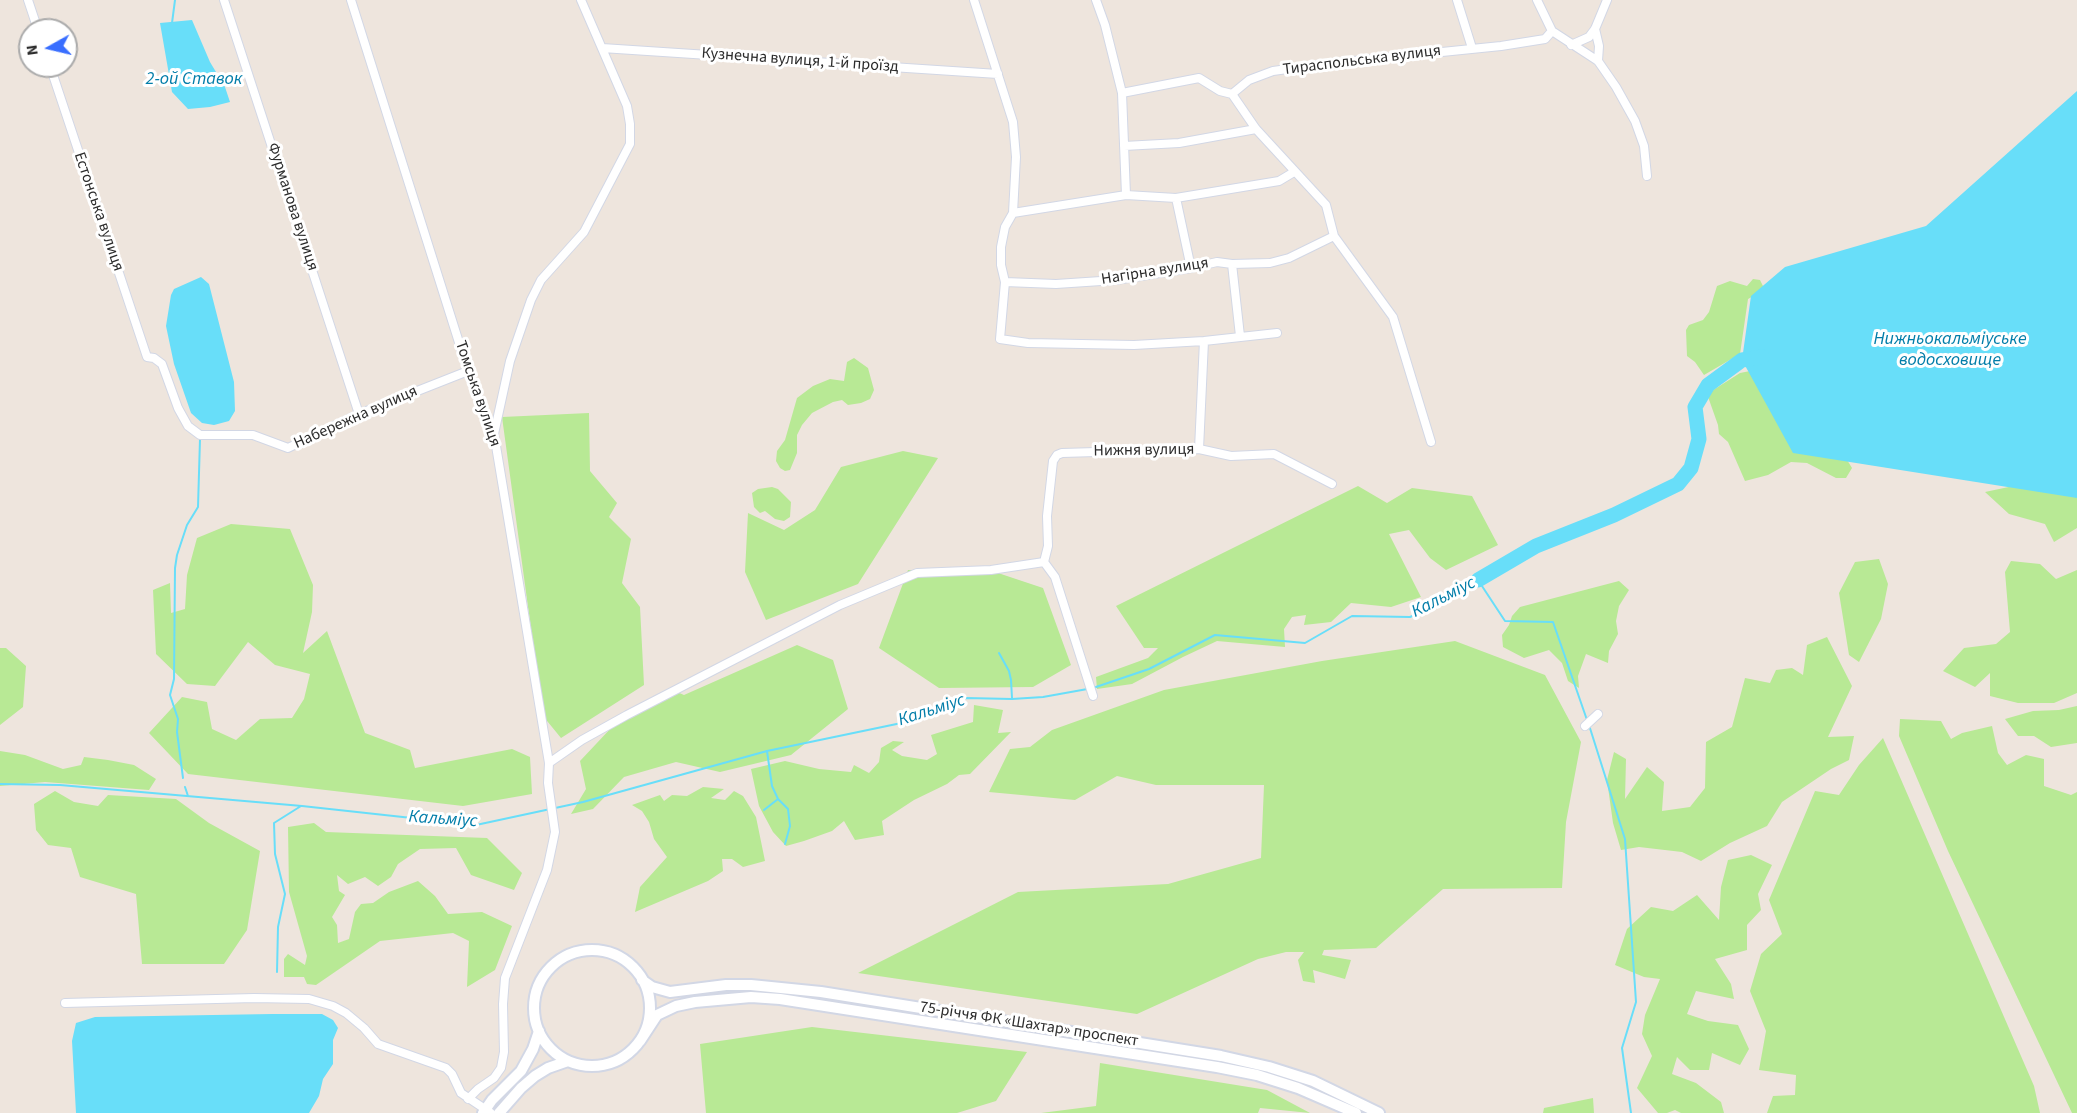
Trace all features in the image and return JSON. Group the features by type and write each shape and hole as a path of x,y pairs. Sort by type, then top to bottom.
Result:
{"main road":[{"path":"589,950 613,955 633,967 642,980 650,1011 640,1041 629,1053 607,1064 583,1066 568,1061 550,1049 539,1031 534,1008 539,985 547,971 559,960 573,953 589,950"},
{"name":"75-річчя ФК «Шахтар» проспект","path":"642,980 652,987 670,992 726,985 780,987 1221,1056 1269,1067 1313,1081 1379,1113"},
{"name":"75-річчя ФК «Шахтар» проспект","path":"640,1041 651,1022 668,1008 696,1002 751,997 814,1003 1257,1075 1298,1088 1356,1113"},
{"path":"486,1112 521,1071 533,1049 539,1031"},
{"path":"500,1113 535,1076 548,1068 568,1061"}],"street":[{"path":"28,0 34,18"},
{"name":"Фурманова вулиця","path":"224,0 359,414"},
{"name":"Томська вулиця","path":"351,0 468,371 494,434 549,763 548,783 555,832 547,870 505,978 504,1052 501,1068 494,1078 468,1099"},
{"path":"494,434 510,361 531,300 541,280 584,232 630,144 627,106 580,0"},
{"path":"974,0 1013,122 1016,157 1013,213 1005,228 1001,247 1001,265 1005,282 1000,339 1028,343 1134,345 1204,341 1277,333"},
{"path":"1096,0 1105,25 1122,93 1126,195"},
{"path":"1457,0 1472,48"},
{"path":"1537,0 1552,31 1598,61 1635,121 1644,146 1647,176"},
{"path":"1571,45 1589,37 1595,29 1607,0"},
{"path":"1595,29 1599,46 1598,61"},
{"name":"Тираспольська вулиця","path":"1232,94 1250,80 1273,71 1501,46 1545,39 1552,31"},
{"name":"Кузнечна вулиця, 1-й проїзд","path":"602,48 998,74"},
{"name":"Естонська вулиця","path":"54,78 147,357"},
{"path":"1122,93 1199,78 1220,91 1232,94 1256,129 1326,206 1334,236 1393,317 1431,442"},
{"path":"1124,146 1179,143 1256,129"},
{"path":"1013,213 1126,195 1176,198 1279,181 1294,172"},
{"path":"1176,198 1191,268"},
{"name":"Нагірна вулиця","path":"1005,282 1056,284 1116,280 1216,262 1270,263 1289,258 1334,236"},
{"path":"1232,264 1240,336"},
{"path":"1198,449 1204,341"},
{"name":"Набережна вулиця","path":"147,357 154,358 162,364 178,408 188,426 200,435 254,435 288,448 359,414 468,371"},
{"name":"Нижня вулиця","path":"1044,562 1048,546 1047,516 1053,461 1057,455 1062,453 1198,449 1232,456 1274,454 1332,484"},
{"path":"549,763 582,740 627,715 806,622 840,605 917,573 991,570 1044,562 1055,577 1094,696"},
{"path":"1585,726 1598,714"},
{"path":"65,1003 254,998 309,999 333,1006 346,1013 378,1044 446,1068 452,1074 460,1093 486,1112"}],"green space":[{"path":"1753,279 1760,280 1765,290 1748,299 1740,354 1704,375 1695,362 1687,356 1686,330 1689,325 1703,320 1709,312 1717,286 1730,281 1747,286"},
{"path":"854,358 868,368 874,390 870,399 848,405 842,400 833,402 812,413 797,435 797,453 790,470 785,471 780,468 776,461 777,451 785,440 797,398 813,386 830,379 844,381 847,362"},
{"path":"1760,369 1841,450 1852,468 1846,478 1836,478 1807,463 1791,462 1768,475 1745,481 1728,442 1719,434 1707,394 1740,373"},
{"path":"589,413 590,471 617,503 609,517 631,539 622,583 640,607 644,685 561,738 543,716 502,417"},
{"path":"903,451 938,458 858,584 766,620 745,572 748,513 784,530 815,510 841,467"},
{"path":"2037,481 2077,492 2077,528 2054,542 2045,524 2009,514 1985,492"},
{"path":"1358,486 1387,503 1412,488 1472,496 1498,545 1446,570 1430,558 1409,530 1389,534 1421,597 1391,607 1351,603 1331,622 1304,625 1306,615 1292,617 1284,629 1285,647 1217,641 1132,684 1097,689 1096,677 1148,658 1158,648 1144,648 1116,606"},
{"path":"772,487 778,489 791,502 790,517 784,521 775,519 765,511 760,513 754,507 752,493 758,489"},
{"path":"231,524 290,529 313,585 312,612 303,653 327,631 365,733 410,750 415,768 512,749 530,757 532,794 463,806 188,774 149,733 182,697 207,702 212,729 236,740 260,719 292,718 304,699 310,674 275,665 248,642 215,686 187,684 156,654 153,590 170,583 171,613 185,609 187,575 197,538"},
{"path":"1879,559 1888,584 1881,619 1859,662 1849,655 1839,593 1855,562"},
{"path":"2011,561 2040,564 2056,579 2077,570 2077,693 2054,703 2018,703 1990,696 1990,673 1975,687 1943,671 1964,648 1996,644 2010,632 2005,572"},
{"path":"908,570 998,573 1043,588 1071,665 1033,687 939,688 879,648"},
{"path":"1619,581 1629,590 1619,606 1616,621 1618,634 1609,651 1608,663 1586,654 1578,676 1579,688 1568,681 1562,663 1549,650 1524,658 1503,647 1502,635 1512,616 1520,607"},
{"path":"1827,637 1852,686 1828,737 1854,736 1849,760 1831,769 1782,802 1767,826 1730,843 1701,861 1682,852 1639,847 1621,850 1613,823 1607,780 1614,752 1626,759 1625,799 1647,767 1664,782 1662,811 1690,807 1705,788 1706,742 1732,727 1745,678 1770,683 1776,670 1792,668 1803,675 1807,645"},
{"path":"1455,641 1545,675 1581,742 1566,822 1562,888 1443,889 1376,948 1324,950 1322,955 1351,960 1345,979 1313,970 1315,983 1303,981 1298,960 1304,952 1286,952 1258,959 1137,1014 858,973 1018,892 1168,884 1261,858 1264,785 1156,785 1117,776 1075,800 989,792 1010,749 1030,747 1052,730 1164,690 1322,661"},
{"path":"797,645 833,660 848,709 791,755 720,772 676,762 624,777 593,809 571,814 586,789 580,761 612,727 677,692 684,695"},
{"path":"0,648 6,648 26,666 23,707 0,725"},
{"path":"974,705 1003,710 998,733 1011,732 970,774 959,775 882,821 884,835 855,840 844,821 832,831 786,846 773,832 759,806 751,769 785,761 819,769 851,772 854,765 869,773 879,762 881,748 893,741 904,742 892,750 902,756 927,760 937,754 931,735 973,722"},
{"path":"2077,706 2077,743 2051,747 2034,736 2018,736 2005,719 2033,711 2059,710"},
{"path":"1900,719 1941,721 1951,739 1962,733 1992,726 1998,753 2007,765 2026,755 2044,759 2044,786 2071,795 2077,792 2077,1113 2072,1113 1948,851 1899,736"},
{"path":"1883,738 2034,1086 2040,1113 1767,1113 1773,1096 1795,1095 1796,1075 1759,1070 1766,1031 1750,991 1761,954 1782,934 1769,900 1815,791 1839,795 1859,765"},
{"path":"0,751 25,755 63,769 81,765 84,757 108,760 134,765 156,779 149,790 45,782 0,786"},
{"path":"703,787 724,789 711,798 725,800 734,791 743,796 756,817 765,861 743,867 732,859 722,859 723,871 708,881 635,912 640,887 667,857 654,839 649,822 642,811 632,805 660,795 664,801 672,795 687,796"},
{"path":"55,791 74,802 98,806 108,795 176,799 209,823 260,851 247,930 224,964 142,964 136,894 80,877 71,848 48,845 36,830 34,804"},
{"path":"314,823 326,832 487,838 522,873 514,890 471,875 456,848 420,849 398,864 391,877 378,886 365,877 348,884 337,875 339,891 345,895 332,917 337,925 338,943 349,939 355,912 361,904 373,903 389,892 418,881 435,896 448,914 482,912 512,926 495,970 467,987 469,941 453,933 380,941 316,985 307,984 304,977 284,977 284,959 288,954 305,965 307,956 289,892 288,827"},
{"path":"1751,855 1772,865 1758,894 1761,910 1747,925 1747,950 1715,959 1731,984 1734,999 1696,991 1687,1014 1708,1021 1738,1025 1749,1049 1740,1065 1712,1053 1709,1070 1690,1070 1677,1057 1672,1074 1696,1083 1721,1102 1724,1113 1681,1113 1675,1110 1658,1113 1637,1088 1652,1056 1642,1034 1645,1015 1660,979 1644,977 1615,965 1627,929 1651,907 1673,911 1697,895 1719,920 1721,887 1728,860"},
{"path":"812,1027 1027,1052 996,1101 957,1113 706,1113 700,1044"},
{"path":"1100,1063 1267,1090 1310,1113 1260,1108 1258,1113 1041,1113 1096,1106"},
{"path":"1593,1098 1594,1113 1543,1113 1544,1108"}],"water":[{"name":"2-ой Ставок","path":"192,20 230,102 188,109 172,92 160,23"},
{"name":"Нижньокальміуське водосховище","path":"2077,91 2077,498 1793,453 1742,360 1751,296 1785,267 1926,226"},
{"path":"201,277 209,284 234,382 235,411 229,421 214,425 202,423 191,413 174,364 166,326 174,289"},
{"path":"322,1014 333,1020 338,1028 333,1040 333,1064 323,1079 319,1096 309,1113 76,1113 72,1041 76,1023 95,1017"}],"waterway":[{"path":"172,23 175,0"},
{"name":"Кальміус","path":"1478,580 1536,546 1614,515 1678,484 1691,468 1699,439 1695,407 1708,385 1742,360 1762,357"},
{"path":"183,778 177,732 178,719 170,695 174,679 175,568 187,525 198,507 200,439"},
{"name":"Кальміус","path":"0,784 60,785 302,806 476,825 583,802 767,751 911,721 966,698 1043,697 1093,688 1149,669 1215,635 1305,643 1352,616 1410,617 1436,606 1478,580 1505,621 1553,622 1587,720"},
{"path":"999,653 1009,671 1012,698"},
{"path":"1589,725 1625,839 1636,1002 1622,1048 1631,1113"},
{"path":"767,751 772,786 778,799 788,809 790,826 785,844"},
{"path":"185,787 188,796"},
{"path":"764,810 778,799"},
{"path":"277,972 278,927 285,894 275,854 274,823 301,806"}]}
